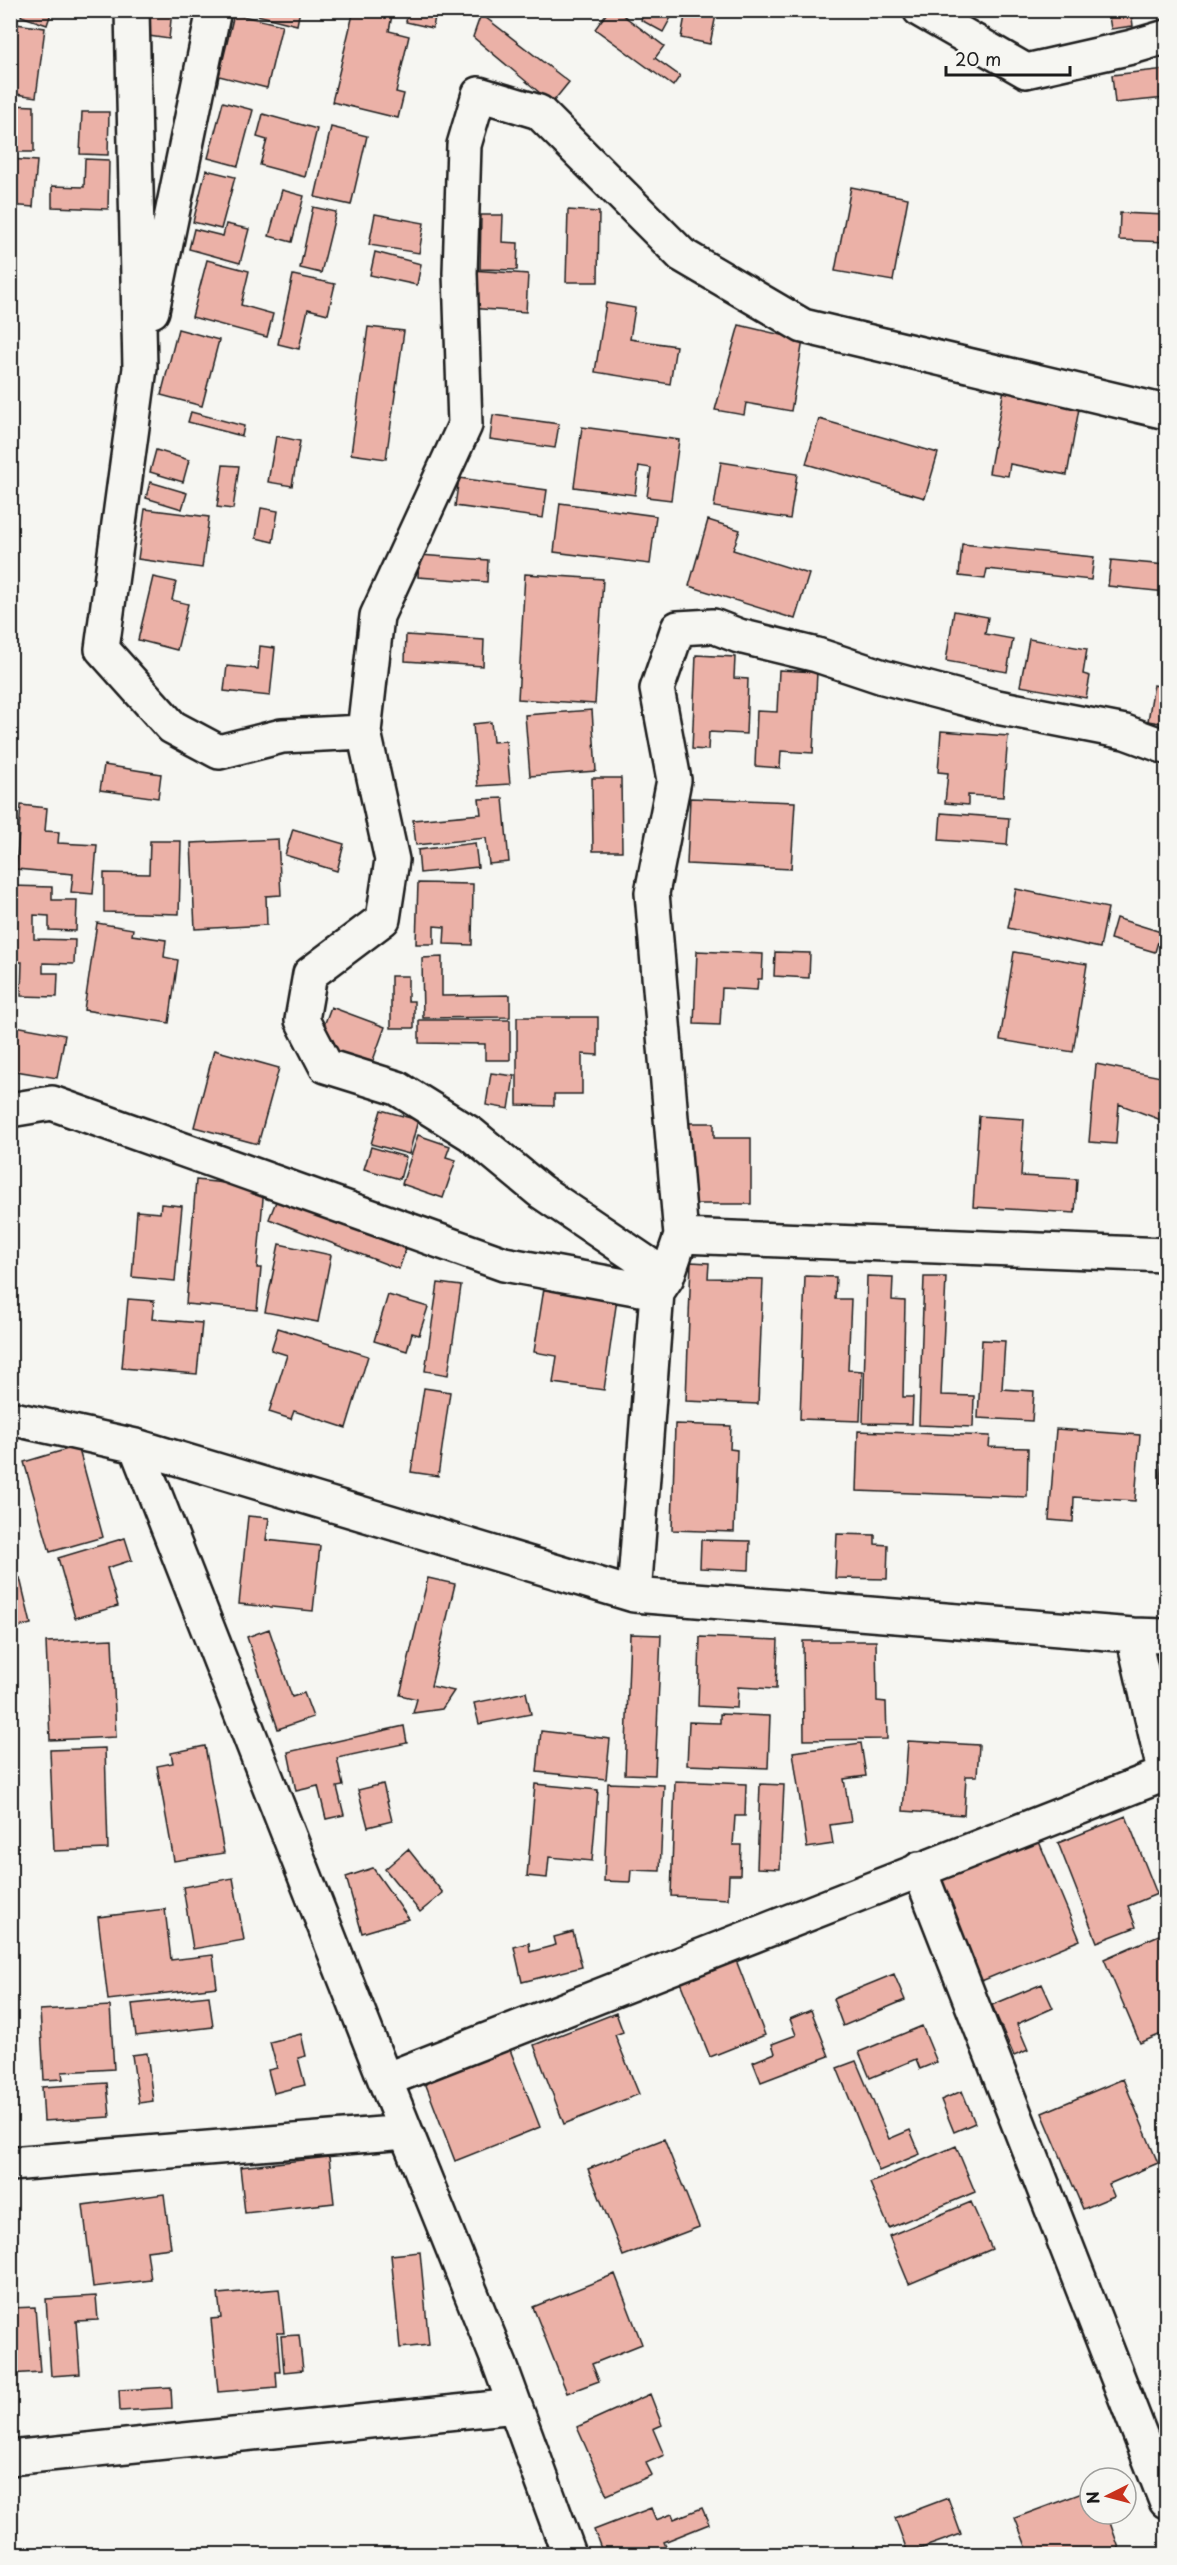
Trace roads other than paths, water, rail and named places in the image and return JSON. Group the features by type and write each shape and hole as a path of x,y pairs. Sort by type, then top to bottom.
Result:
{"street":[{"path":"132,10 140,368"},
{"path":"214,10 140,368 102,649 172,727 219,752 282,736 364,732"},
{"path":"920,10 1026,71 1167,37"},
{"path":"662,1285 540,1191 471,1134 397,1088 326,1066 302,1020 310,974 383,919 392,860 364,732 377,616 465,426 460,273 464,145 478,94 539,112 682,255 803,326 1167,412"},
{"path":"634,1596 662,1285 681,1236 652,893 674,780 657,689 678,628 713,626 739,636 817,655 883,677 997,707 1125,732 1167,747"},
{"path":"10,1094 52,1103 504,1264 662,1285"},
{"path":"10,1110 52,1103"},
{"path":"681,1236 1167,1255"},
{"path":"10,1418 136,1446 634,1596 1167,1636"},
{"path":"136,1446 515,2406 570,2554"},
{"path":"385,2080 919,1869 1166,1776 1133,1635"},
{"path":"919,1869 1167,2501"},
{"path":"10,2164 406,2132"},
{"path":"10,2458 515,2406"}]}
